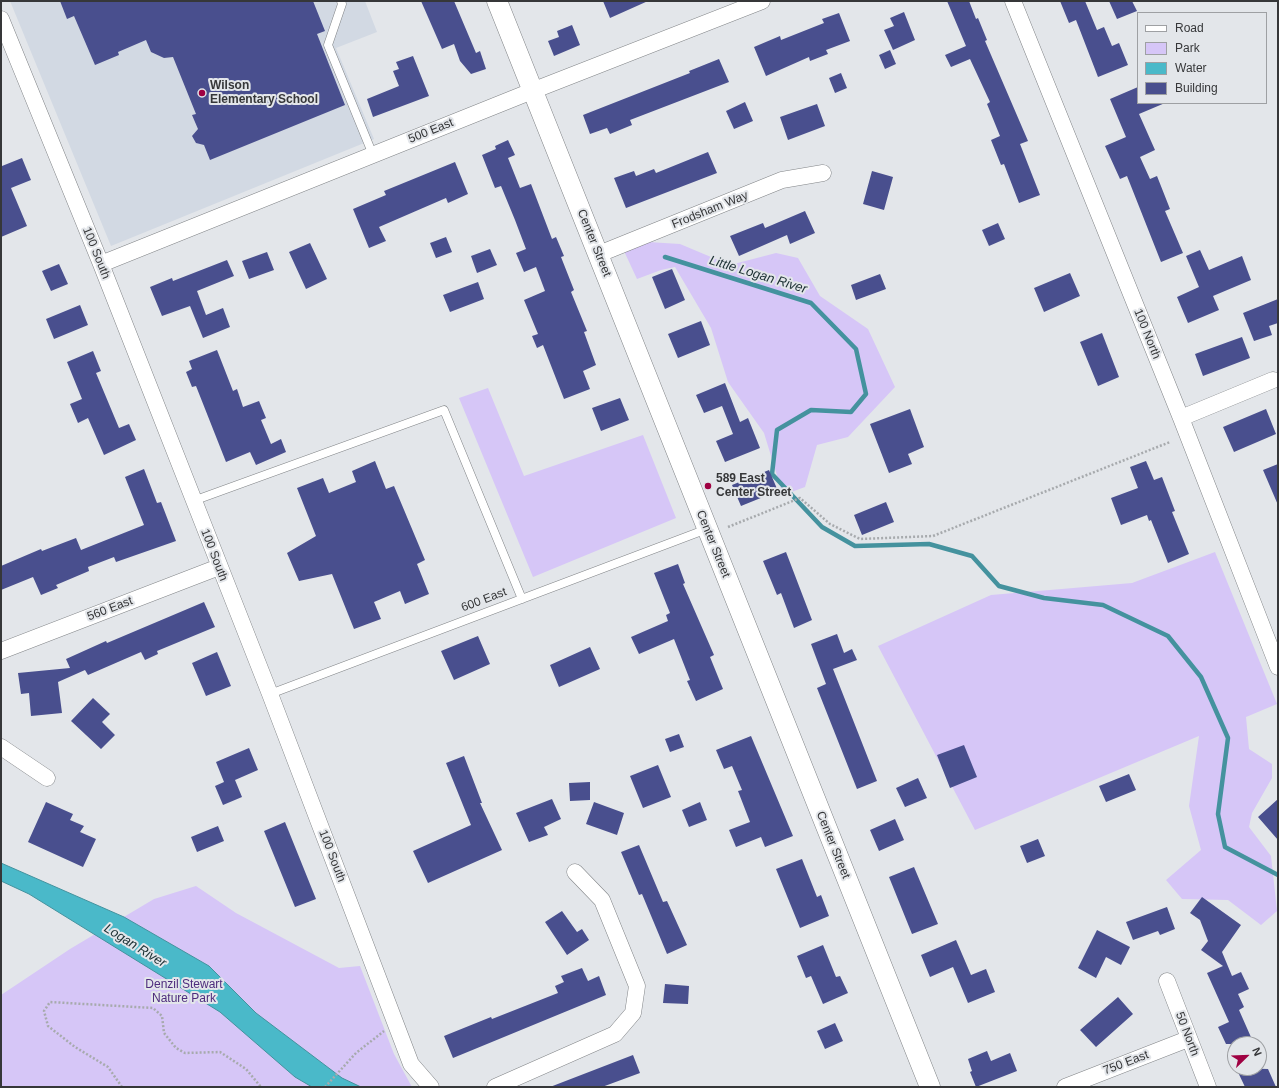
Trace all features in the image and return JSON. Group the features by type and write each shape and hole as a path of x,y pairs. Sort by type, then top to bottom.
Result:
{"street":[{"name":"Center Street","path":"497,1 930,1087"},
{"name":"500 East","path":"101,264 532,91 762,1"},
{"name":"100 North","path":"1013,1 1274,644 1278,667"},
{"name":"100 South","path":"1,19 101,264 270,694 411,1064 431,1087"},
{"name":"Frodsham Way","path":"599,254 782,180 823,173"},
{"path":"1181,418 1273,380"},
{"name":"560 East","path":"1,651 219,567"},
{"path":"1,747 48,778"},
{"path":"495,1087 615,1034 633,1013 637,986 602,900 574,872"},
{"name":"50 North","path":"1167,981 1188,1039 1208,1087"},
{"name":"750 East","path":"1065,1087 1188,1039"}],"lane":[{"path":"341,1 342,4 328,45 373,155"},
{"path":"193,501 444,410 522,599"},
{"name":"600 East","path":"270,694 707,530"}],"path":[{"path":"728,527 800,498 830,524 860,539 933,536 1170,442"},
{"path":"122,1087 108,1067 75,1047 48,1026 44,1011 50,1002 153,1008 162,1016 164,1034 176,1048 185,1053 220,1052 246,1069 261,1087"},
{"path":"325,1087 356,1053 395,1022"}],"shaded area":[{"name":"Wilson Elementary School","path":"10,1 365,1 377,32 336,48 374,139 111,246"}],"green space":[{"path":"648,242 680,244 730,265 776,253 798,258 820,296 868,329 895,387 848,437 817,445 805,487 783,495 764,433 728,382 711,328 675,267 661,270 637,279 624,251"},
{"path":"488,388 524,476 643,435 676,518 533,577 459,398"},
{"path":"1215,552 1277,704 1246,717 1249,749 1272,764 1272,778 1252,813 1249,827 1271,856 1277,911 1261,925 1228,900 1182,899 1166,880 1201,850 1189,806 1199,736 975,830 878,646 991,595 1132,583"},
{"name":"Denzil Stewart Nature Park","path":"196,886 236,913 339,968 360,966 394,1054 412,1087 1,1087 1,995 70,949 154,899"}],"water":[{"name":"Logan River","path":"1,863 124,917 209,966 256,1013 342,1078 361,1087 312,1087 295,1077 220,1012 29,894 1,881"}],"building":[{"path":"60,1 313,1 325,31 317,34 345,105 210,160 204,145 196,143 192,136 198,129 192,115 196,114 173,57 164,58 151,52 146,40 118,52 119,55 95,65 74,16 67,19"},
{"path":"421,1 454,1 476,53 480,51 486,69 471,74 460,61 454,44 442,49"},
{"path":"603,1 648,1 610,18"},
{"path":"947,1 969,1 976,19 978,18 987,40 985,41 1028,141 1020,144 1040,195 1019,203 1004,164 1001,165 991,140 1000,136 987,104 990,102 970,59 951,67 945,55 966,46"},
{"path":"1060,1 1085,1 1097,30 1104,27 1112,46 1119,43 1128,65 1098,77 1076,20 1069,23"},
{"path":"1109,1 1132,1 1137,11 1117,19"},
{"path":"904,12 915,40 893,50 884,30 894,26 890,18"},
{"path":"839,13 850,41 826,50 828,54 810,61 809,57 766,76 754,47 780,36 781,40 824,23 822,19"},
{"path":"572,25 580,45 554,56 548,41 559,37 557,31"},
{"path":"890,50 896,64 885,69 879,55"},
{"path":"413,56 429,96 373,117 367,99 399,86 393,71 399,69 396,62"},
{"path":"719,59 729,82 630,120 632,125 610,134 607,128 590,134 583,115 690,73 689,71"},
{"path":"841,73 847,88 835,93 829,78"},
{"path":"1137,87 1137,104 1163,104 1139,114 1155,150 1140,157 1150,179 1157,176 1170,209 1165,211 1183,253 1161,262 1127,176 1120,179 1105,146 1126,137 1110,99"},
{"path":"745,102 753,121 734,129 726,111"},
{"path":"817,104 825,126 788,140 780,117"},
{"path":"508,140 515,155 508,158 520,188 531,184 552,239 556,237 564,256 561,257 574,290 571,292 587,331 584,332 596,365 583,371 590,389 564,399 543,345 537,348 532,336 538,334 524,300 545,291 536,267 524,272 516,253 526,249 501,186 495,188 482,155 496,149 495,146"},
{"path":"708,152 717,173 626,208 614,178 634,171 636,176 654,169 656,173"},
{"path":"22,158 31,180 11,188 27,226 1,237 1,164 2,166"},
{"path":"455,162 468,194 448,203 446,198 379,227 386,241 369,248 353,209 386,195 384,191"},
{"path":"872,171 893,177 884,210 863,204"},
{"path":"805,211 815,233 790,244 787,235 739,256 730,236 763,223 765,228"},
{"path":"998,223 1005,239 989,246 982,230"},
{"path":"446,237 452,252 436,258 430,243"},
{"path":"310,243 327,279 306,289 289,252"},
{"path":"490,249 497,265 477,273 471,256"},
{"path":"1200,250 1209,270 1242,256 1251,280 1213,296 1219,310 1188,323 1177,297 1199,287 1186,256"},
{"path":"267,252 274,270 249,279 242,261"},
{"path":"227,260 234,276 197,291 206,315 223,308 230,327 203,338 190,306 162,316 150,287 172,278 173,281"},
{"path":"59,264 68,284 51,291 42,271"},
{"path":"672,269 685,300 665,309 652,277"},
{"path":"1070,273 1080,296 1044,312 1034,288"},
{"path":"880,274 886,289 856,300 851,285"},
{"path":"478,282 484,299 450,312 443,295"},
{"path":"1278,299 1278,323 1269,326 1272,335 1254,341 1243,313"},
{"path":"80,305 88,325 54,339 46,319"},
{"path":"701,321 710,345 678,358 668,334"},
{"path":"1102,333 1119,377 1098,386 1080,342"},
{"path":"1242,337 1250,358 1203,376 1195,354"},
{"path":"217,350 233,391 237,389 243,407 259,401 266,418 261,420 271,444 281,439 286,452 256,465 250,452 226,462 196,386 192,387 186,372 192,369 189,361"},
{"path":"93,351 101,371 96,373 119,428 129,424 136,440 104,455 88,418 78,423 70,404 82,399 67,362"},
{"path":"725,383 740,422 748,418 760,448 725,462 716,441 733,434 722,406 704,413 696,395"},
{"path":"620,398 629,420 601,431 592,408"},
{"path":"910,409 924,447 908,454 912,464 889,473 870,424"},
{"path":"1266,409 1276,434 1234,452 1223,427"},
{"path":"375,461 386,489 394,486 425,560 417,564 429,594 405,604 400,591 374,602 381,619 354,629 332,574 299,581 287,553 316,536 297,488 323,478 329,493 356,482 352,471"},
{"path":"1146,461 1154,480 1162,477 1175,511 1172,512 1189,554 1168,563 1151,520 1149,521 1147,515 1121,525 1111,498 1138,488 1130,467"},
{"path":"1278,464 1278,505 1263,470"},
{"path":"144,469 157,503 161,502 176,541 116,562 114,557 88,567 89,571 56,585 58,588 41,595 33,577 1,590 1,566 41,549 42,551 76,538 81,550 144,525 125,477"},
{"path":"769,470 778,491 741,506 732,485"},
{"path":"886,502 894,522 862,535 854,515"},
{"path":"786,552 812,620 794,628 781,593 777,595 763,561"},
{"path":"678,564 685,583 683,584 714,655 710,657 723,689 696,701 687,681 690,680 674,639 639,654 631,637 668,621 666,615 670,613 654,573"},
{"path":"204,602 215,627 157,651 158,654 145,660 141,652 88,675 85,670 58,682 62,713 31,716 29,693 21,694 18,673 70,668 66,659 106,641 107,643"},
{"path":"837,634 844,653 852,649 857,660 833,669 877,781 857,789 817,688 826,684 811,644"},
{"path":"478,636 490,664 454,680 441,651"},
{"path":"590,647 600,669 559,687 550,665"},
{"path":"217,652 231,686 206,696 192,663"},
{"path":"93,698 110,714 102,722 115,735 101,749 71,721"},
{"path":"679,734 684,747 670,752 665,739"},
{"path":"751,736 793,836 765,847 761,837 736,847 729,830 750,822 738,791 742,790 732,766 724,769 716,750"},
{"path":"964,745 977,777 950,788 937,755"},
{"path":"249,748 258,770 235,780 242,797 223,805 215,786 224,782 216,762"},
{"path":"464,756 482,803 480,803 502,850 428,883 413,851 471,825 446,763"},
{"path":"658,765 671,797 643,808 630,776"},
{"path":"1129,774 1136,790 1106,802 1099,786"},
{"path":"918,778 927,798 905,807 896,788"},
{"path":"590,782 590,800 570,801 569,783"},
{"path":"552,799 561,819 544,827 548,835 529,842 516,813"},
{"path":"1278,799 1278,840 1258,817"},
{"path":"46,802 73,814 70,820 84,826 80,832 96,839 83,867 28,842"},
{"path":"594,802 624,813 617,835 586,824"},
{"path":"700,802 707,820 689,827 682,810"},
{"path":"895,819 904,840 879,851 870,830"},
{"path":"285,822 316,899 295,907 264,831"},
{"path":"218,826 224,841 197,852 191,837"},
{"path":"1038,839 1045,856 1027,863 1020,846"},
{"path":"639,845 663,902 667,901 687,945 667,954 642,894 639,895 621,852"},
{"path":"802,859 817,897 821,895 829,916 800,928 776,869"},
{"path":"914,867 938,924 912,934 889,877"},
{"path":"1202,897 1241,925 1222,952 1232,976 1241,972 1249,989 1238,994 1244,1007 1239,1010 1250,1036 1227,1036 1226,1044 1218,1027 1229,1022 1207,973 1223,966 1201,950 1208,941 1200,920 1190,913"},
{"path":"1167,907 1175,929 1160,935 1158,931 1133,940 1126,922"},
{"path":"562,911 577,932 582,929 589,940 567,955 545,922"},
{"path":"1097,930 1130,947 1121,965 1106,957 1096,978 1078,968"},
{"path":"956,940 971,975 986,969 995,992 968,1003 953,967 930,977 921,955"},
{"path":"823,945 836,977 840,976 848,993 823,1004 811,976 806,978 797,956"},
{"path":"582,968 588,981 599,976 606,995 453,1058 444,1036 558,993 555,986 564,982 561,976"},
{"path":"665,984 689,986 688,1004 663,1003"},
{"path":"1118,997 1133,1014 1096,1047 1080,1030"},
{"path":"835,1023 843,1041 825,1049 817,1031"},
{"path":"987,1051 991,1061 1010,1053 1017,1071 976,1087 970,1072 972,1071 968,1059"},
{"path":"633,1055 640,1073 602,1087 550,1087"},
{"path":"1267,1069 1276,1087 1245,1087 1240,1076 1267,1076"}],"waterway":[{"name":"Little Logan River","path":"665,257 811,303 856,349 866,394 851,412 811,410 777,430 772,474 822,527 855,546 929,544 972,556 999,586 1044,598 1103,605 1168,636 1201,677 1228,738 1218,814 1225,847 1278,875"}],"place":[{"name":"Wilson Elementary School","path":"202,93"},
{"name":"589 East Center Street","path":"708,486"}]}
